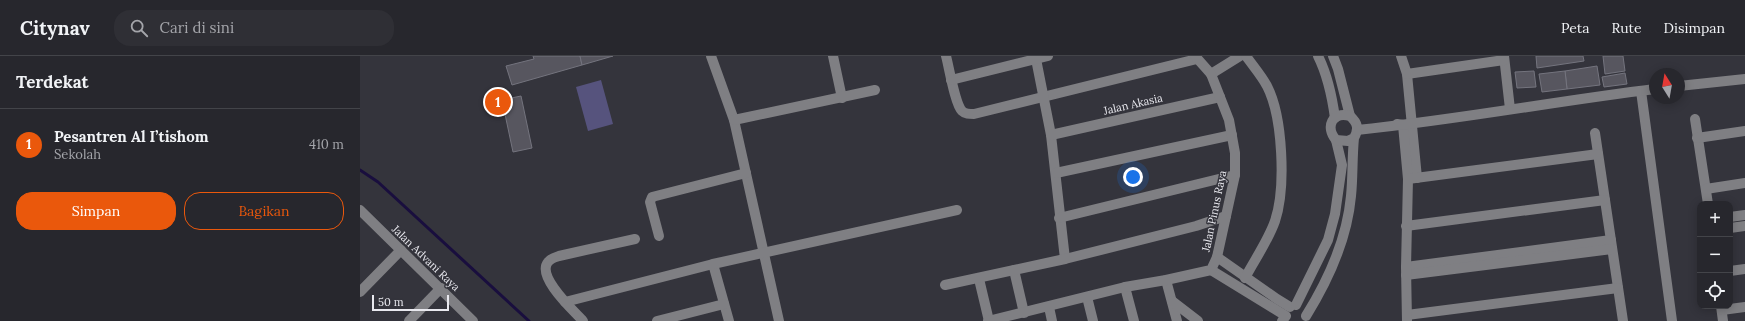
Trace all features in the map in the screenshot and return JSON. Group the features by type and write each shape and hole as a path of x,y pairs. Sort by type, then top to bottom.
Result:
{"street":[{"path":"711,56 734,120 762,253 779,321"},
{"path":"833,56 842,98"},
{"path":"946,56 951,80 961,110 966,114 974,114 1044,97 1196,58"},
{"path":"951,80 1048,56"},
{"path":"1211,74 1240,56"},
{"path":"1246,56 1266,86 1274,103 1280,136 1280,168 1279,197 1275,220 1246,278"},
{"path":"1318,56 1326,73 1332,93 1335,118"},
{"path":"1305,318 1322,290 1340,251 1351,197 1356,131 1350,116 1338,69 1333,56"},
{"path":"1401,56 1407,74 1407,125 1412,179 1406,226 1407,318 1618,288"},
{"name":"Jalan Pinus Raya","path":"1196,58 1211,74 1229,120 1235,153 1235,175 1217,257 1211,270"},
{"path":"1407,74 1504,58 1510,109"},
{"path":"1036,59 1051,135 1056,173 1059,218 1065,260"},
{"path":"1685,85 1745,79"},
{"path":"734,120 875,90"},
{"path":"1336,140 1348,141 1356,131 1389,121 1407,125 1649,90"},
{"path":"1641,91 1672,321"},
{"name":"Jalan Akasia","path":"1051,135 1220,97"},
{"path":"1289,314 1328,240 1335,214 1340,191 1342,165 1336,140 1330,132 1330,126 1335,118 1340,115 1350,116"},
{"path":"1695,119 1708,201"},
{"path":"1697,138 1745,131"},
{"path":"1595,133 1623,321"},
{"path":"1056,173 1232,135"},
{"path":"1412,179 1598,154"},
{"path":"659,236 650,202 652,197 746,173"},
{"path":"1059,218 1235,175"},
{"path":"1706,189 1745,183"},
{"path":"1406,226 1605,200"},
{"path":"564,302 713,264 957,210"},
{"name":"Jalan Advani Raya","path":"361,212 473,321"},
{"path":"1733,217 1745,215"},
{"path":"945,285 1065,260 1196,226 1226,216"},
{"path":"1733,228 1745,226"},
{"path":"583,321 552,288 548,279 548,261 560,256 636,239"},
{"path":"1406,271 1612,244"},
{"path":"360,292 401,250"},
{"path":"1217,257 1246,278 1289,314"},
{"path":"713,264 729,321"},
{"path":"1733,271 1745,269"},
{"path":"1014,270 1024,313"},
{"path":"979,279 989,321 1007,319 1024,313 1087,297 1211,270 1289,314"},
{"path":"1166,280 1177,321"},
{"path":"409,321 440,288"},
{"path":"1125,288 1134,321"},
{"path":"1087,297 1093,321"},
{"path":"1172,301 1198,321"},
{"path":"657,321 684,318 724,304"},
{"path":"1049,307 1052,321"},
{"path":"1289,314 1303,307 1305,318"},
{"path":"1733,308 1745,308"},
{"path":"1722,309 1722,321"}],"shaded area":[{"path":"601,80 613,124 588,131 576,87"}],"building":[{"path":"533,56 580,56 582,65 512,85 506,66 534,59"},
{"path":"580,56 613,56 582,65"},
{"path":"1536,56 1583,56 1584,61 1537,68"},
{"path":"1603,56 1623,56 1625,71 1605,74"},
{"path":"1597,66 1600,85 1567,89 1565,71"},
{"path":"1534,71 1536,87 1517,88 1515,72"},
{"path":"1565,71 1567,89 1542,92 1539,74"},
{"path":"1625,73 1627,84 1604,87 1602,77"},
{"path":"521,96 532,148 513,152 502,100"}],"waterway":[{"path":"360,170 378,182 529,321"}],"place":[{"name":"Pesantren Al I’tishom","path":"498,102"}]}
